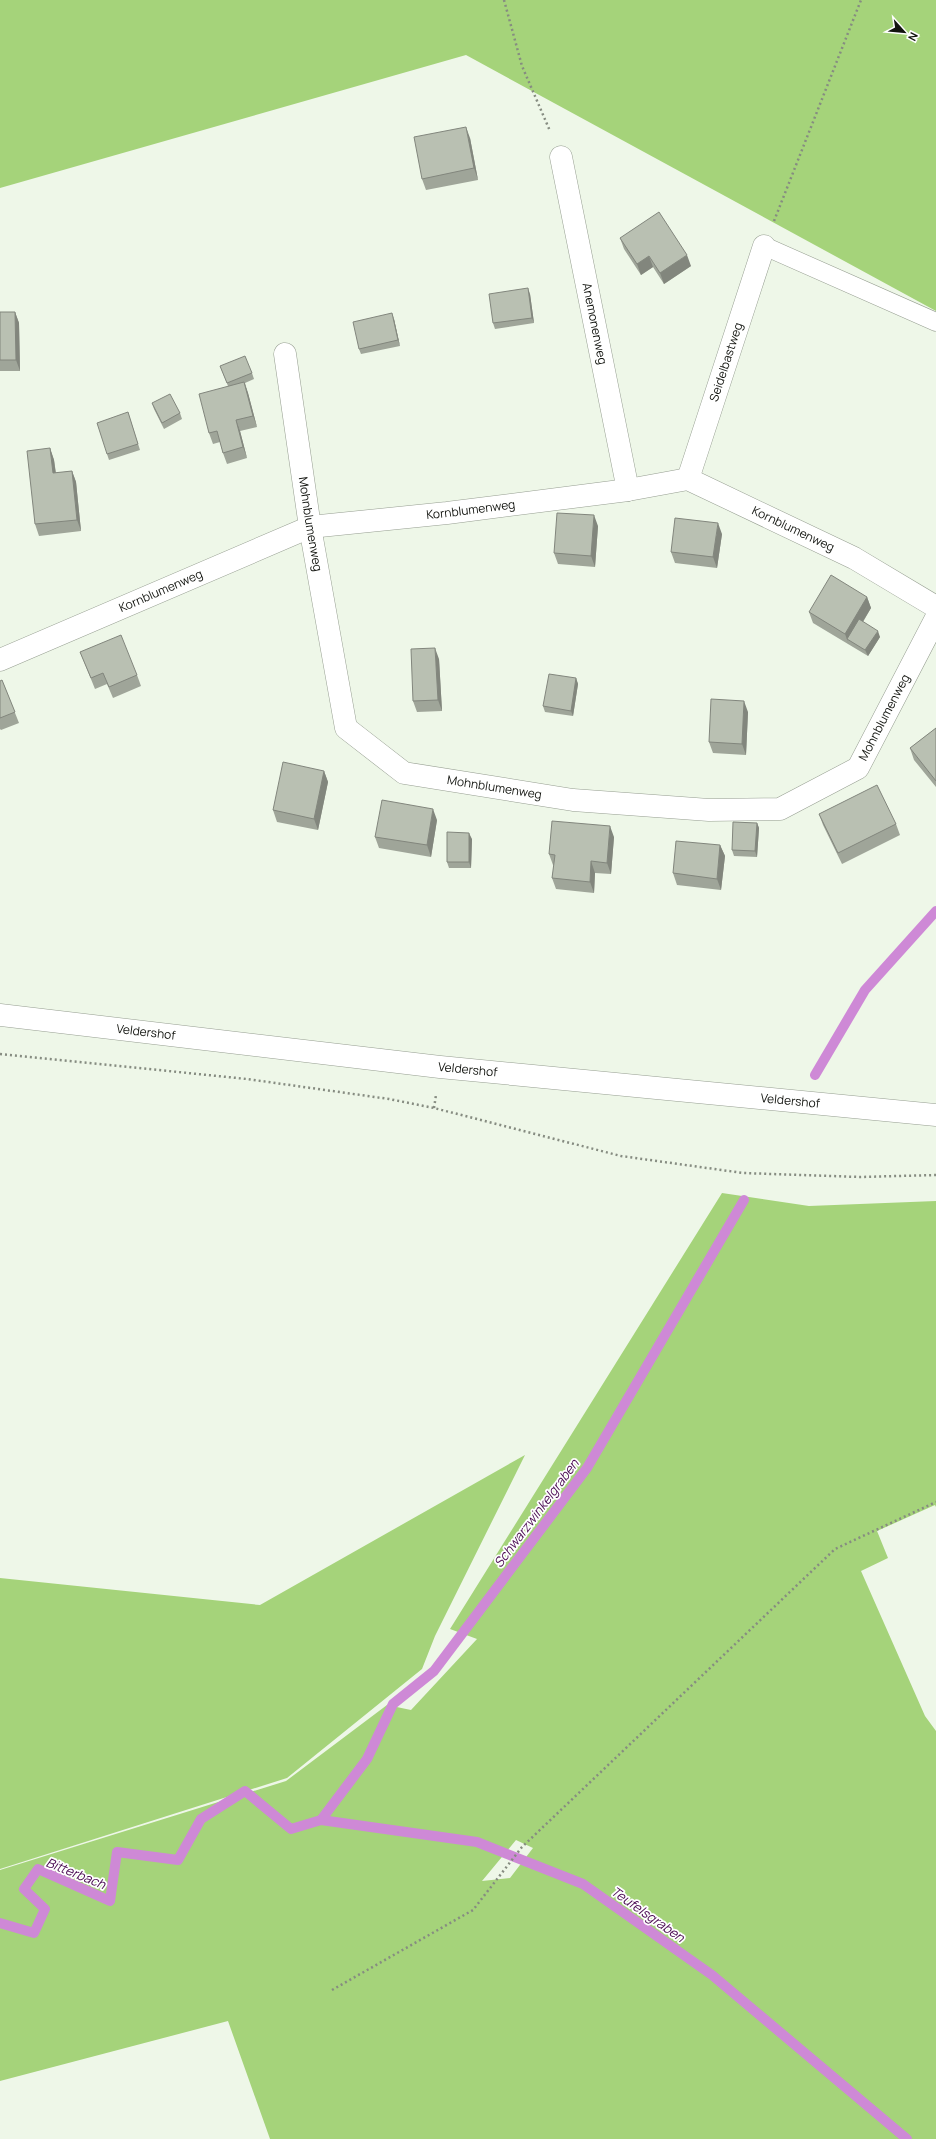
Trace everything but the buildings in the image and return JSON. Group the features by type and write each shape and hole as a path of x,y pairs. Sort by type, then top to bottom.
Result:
{"street":[{"name":"Anemonenweg","path":"561,157 628,490"},
{"name":"Seidelbastweg","path":"688,479 764,246"},
{"name":"Mohnblumenweg","path":"285,354 310,527 346,728 404,773 573,800 709,810 780,809 858,768 936,618"},
{"name":"Kornblumenweg","path":"0,660 310,527 447,513 628,490 688,479 854,558 936,607"},
{"name":"Veldershof","path":"0,1015 440,1067 936,1115"}],"lane":[{"path":"764,246 936,322"}],"path":[{"path":"504,0 522,66 561,157"},
{"path":"764,246 862,0"},
{"path":"0,1054 247,1079 389,1099 434,1108 621,1156 743,1173 860,1177 936,1175"},
{"path":"332,1990 473,1910 522,1847 835,1549 936,1502"}],"green space":[{"path":"0,0 936,0 936,311 466,55 0,188"},
{"path":"722,1193 809,1206 936,1201 936,1507 935,1505 877,1531 888,1558 861,1571 925,1716 936,1731 936,2139 270,2139 228,2021 0,2081 0,1870 286,1781 387,1705 411,1710 477,1639 450,1629","holes":["516,1840 533,1848 510,1878 482,1881"]},
{"path":"525,1455 435,1636 422,1669 287,1778 0,1869 0,1578 260,1605"}],"waterway":[{"name":"Schwarzwinkelgraben","path":"815,1075 865,990 936,911"},
{"name":"Schwarzwinkelgraben","path":"321,1820 367,1759 393,1704 434,1671 587,1468 744,1200"},
{"name":"Teufelsgraben","path":"0,1923 34,1933 45,1909 24,1889 38,1869 110,1901 117,1852 178,1860 201,1819 245,1791 291,1829 321,1820 477,1842 583,1884 712,1975 907,2139"}],"water label":[{"name":"Bitterbach","path":"76,1873"}]}
